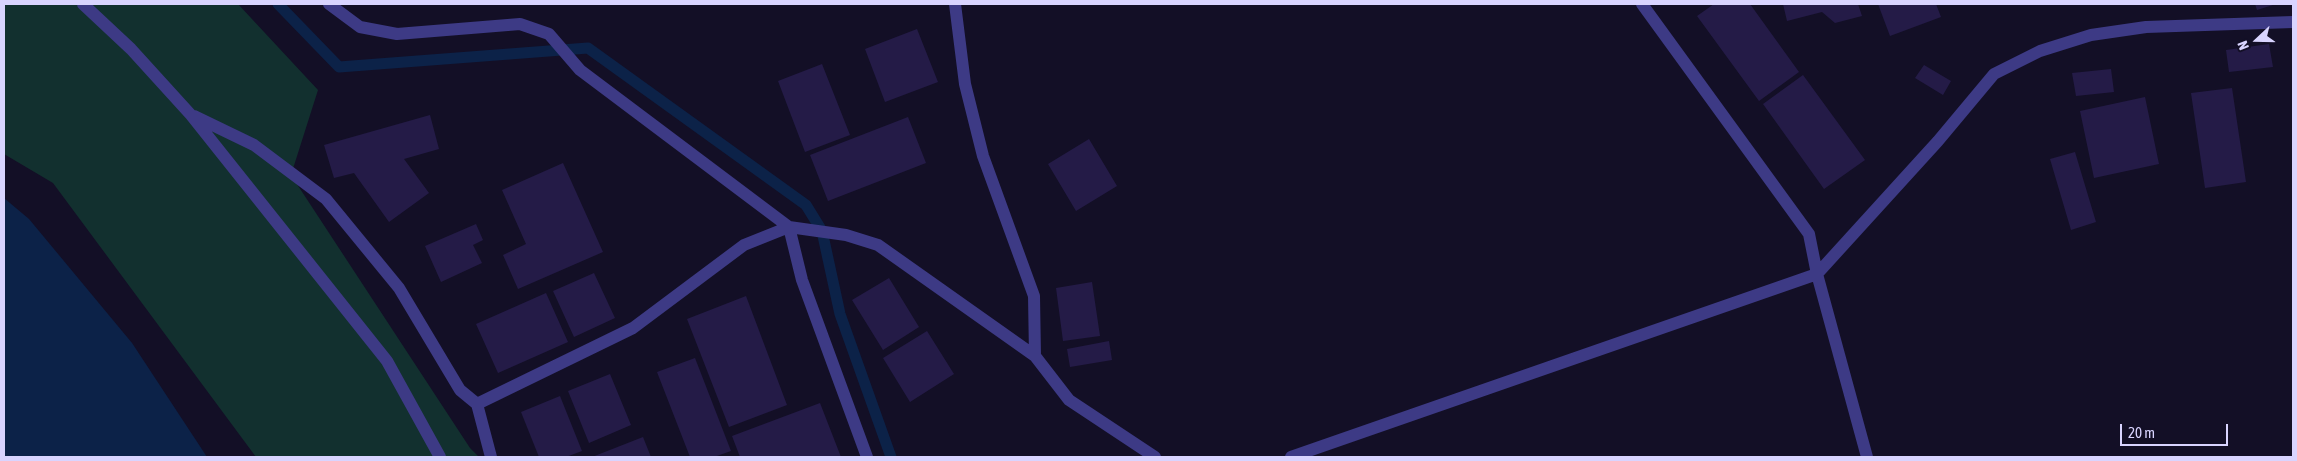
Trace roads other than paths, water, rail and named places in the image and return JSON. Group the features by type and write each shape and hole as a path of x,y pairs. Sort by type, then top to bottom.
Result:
{"street":[{"path":"83,4 131,49 191,115 387,361 440,457"},
{"path":"330,4 360,27 397,34 520,24 549,34 580,70 789,227 846,235 878,245 1034,356 1069,400 1155,457"},
{"path":"955,4 965,84 983,156 1034,296 1034,356"},
{"path":"1642,4 1809,234 1817,274 1867,457"},
{"path":"1291,457 1817,274 1938,141 1994,74 2040,51 2091,35 2146,27 2293,22"},
{"path":"191,115 254,144 326,199 400,288 460,390 477,404 491,457"},
{"path":"477,404 633,328 744,245 789,227"},
{"path":"789,227 802,280 867,457"}],"water":[{"path":"4,198 29,219 132,343 207,457 4,457"}],"waterway":[{"path":"278,4 339,67 588,48 806,205 822,231 840,314 891,457"}]}
